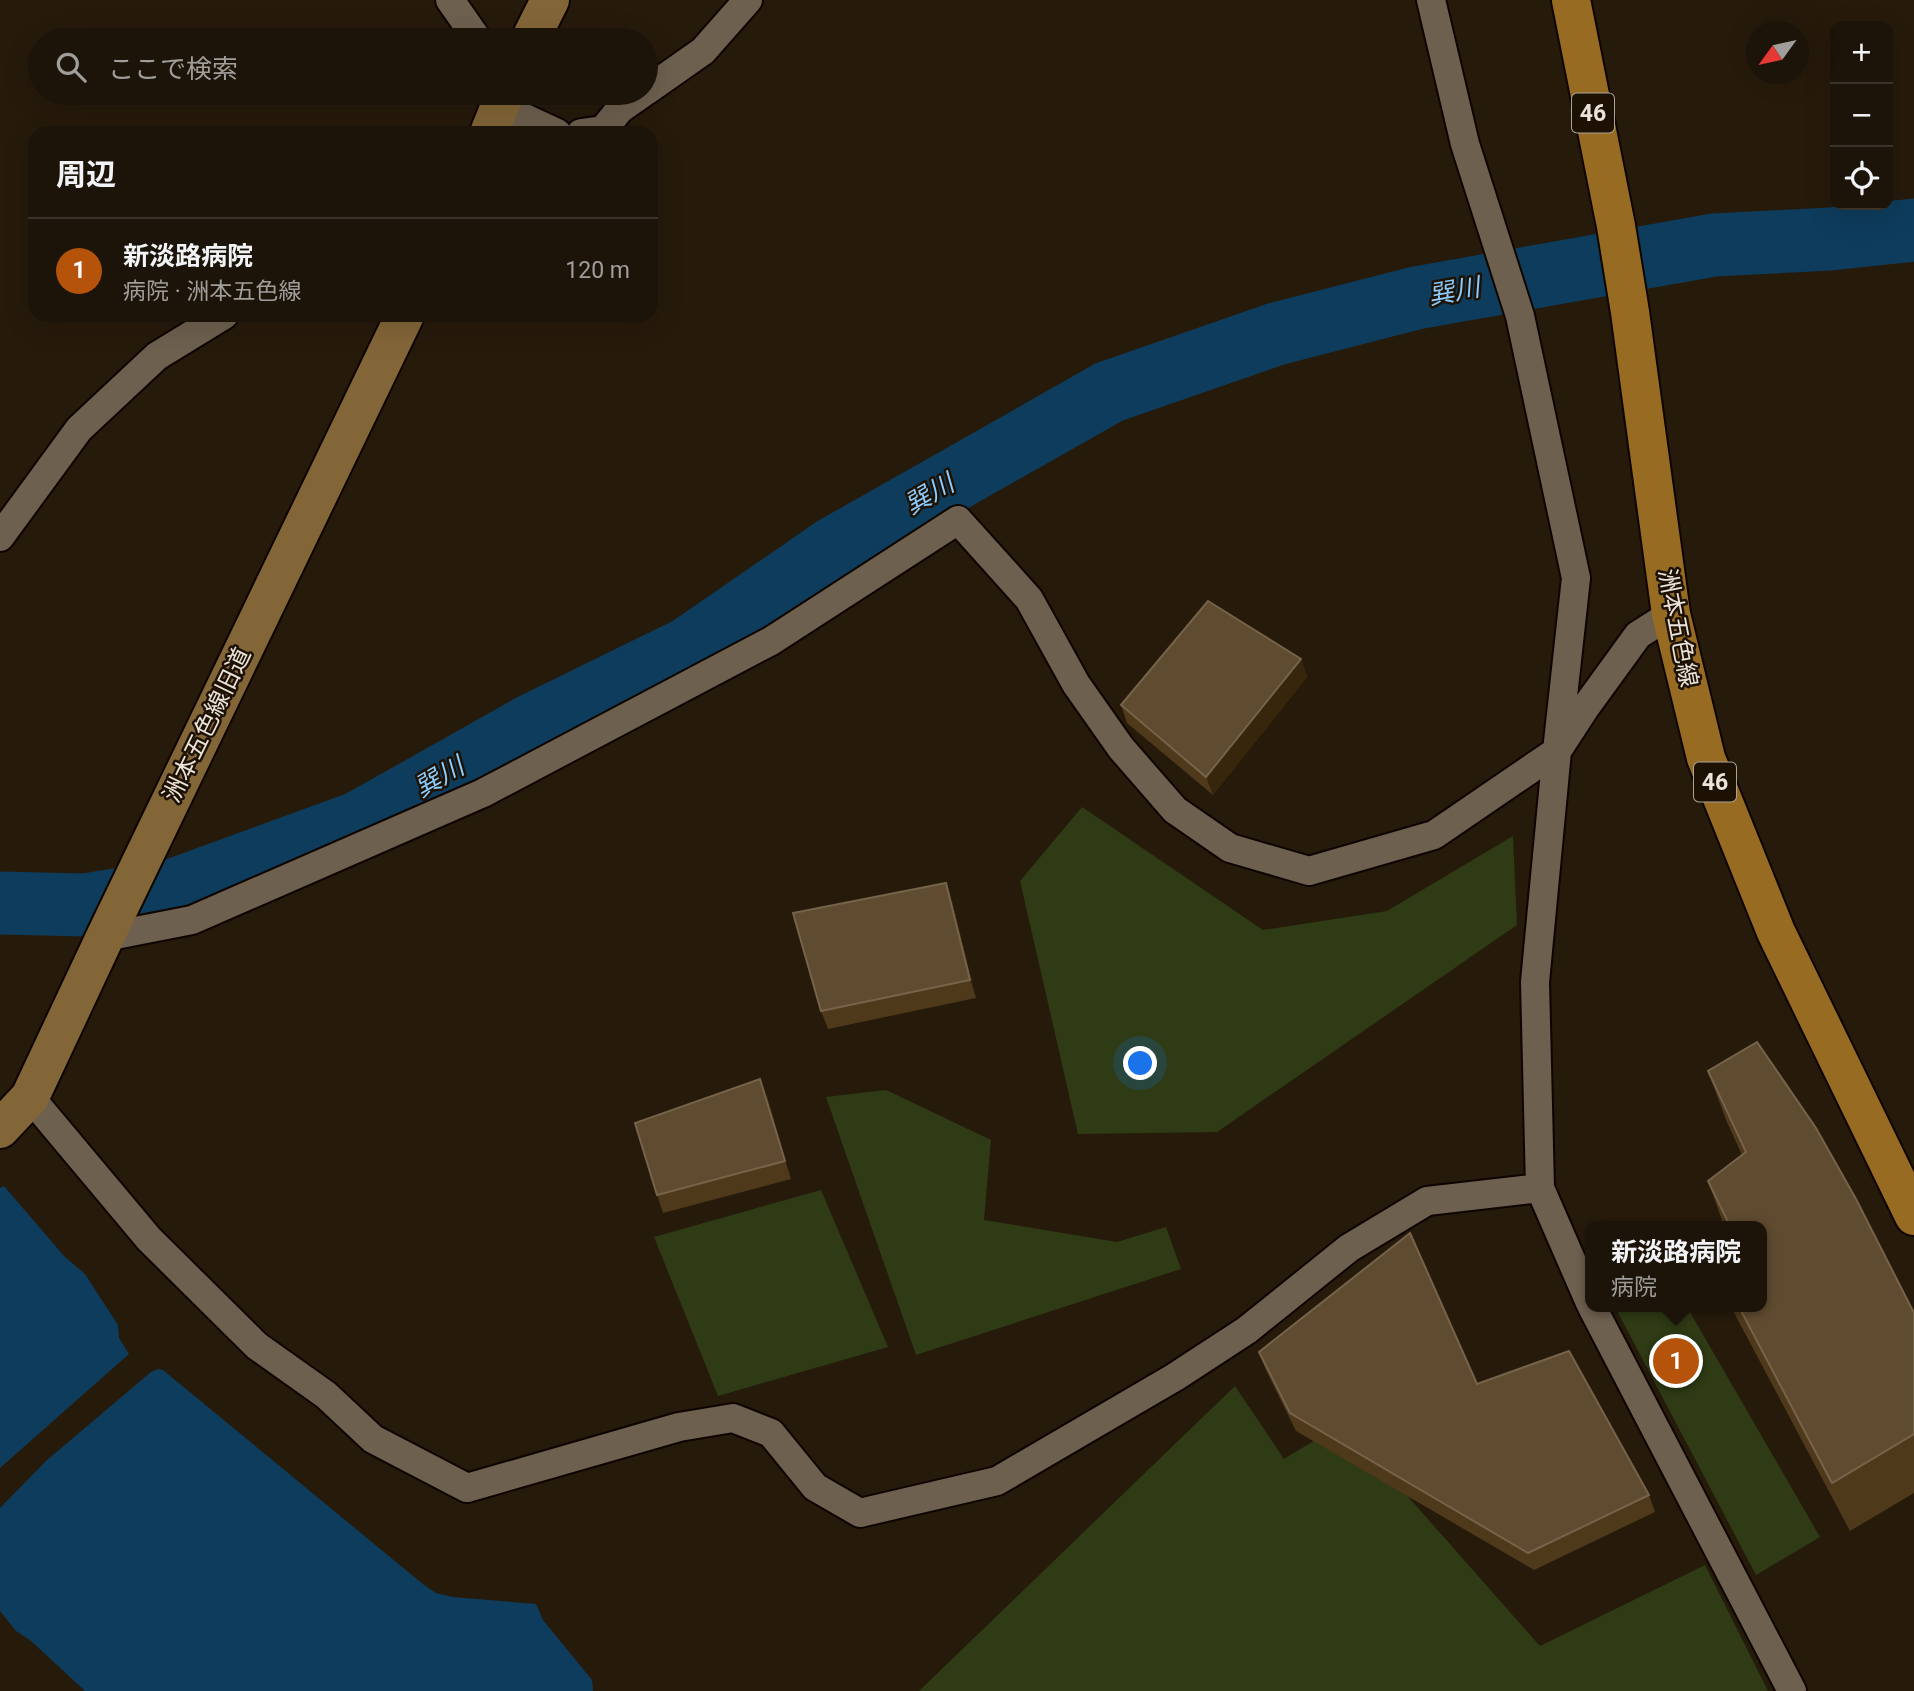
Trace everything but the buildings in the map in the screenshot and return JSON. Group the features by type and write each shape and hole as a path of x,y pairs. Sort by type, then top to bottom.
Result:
{"main road":[{"name":"洲本五色線","path":"1571,0 1616,226 1671,614 1706,758 1776,932 1914,1216"}],"street":[{"path":"450,0 470,28"},
{"path":"536,28 550,0"},
{"path":"658,82 703,51 748,0"},
{"path":"1431,0 1465,144 1520,316 1576,578 1535,982 1540,1188 1585,1291"},
{"path":"606,126 624,105"},
{"path":"498,111 538,126"},
{"path":"0,537 79,429 158,356 213,322"},
{"name":"洲本五色線旧道","path":"0,1129 30,1097 402,322"},
{"path":"108,930 192,920 483,793 771,640 958,520 1029,598 1076,684 1121,748 1175,810 1230,848 1308,871 1434,835 1557,751 1638,635 1671,614"},
{"path":"30,1097 149,1239 257,1346 326,1395 373,1439 467,1488 679,1427 733,1418 771,1433 815,1488 860,1513 996,1481 1175,1377 1237,1337 1349,1248 1427,1201 1540,1188"},
{"path":"1595,1312 1792,1691"}],"green space":[{"path":"1082,807 1263,930 1387,911 1513,836 1517,925 1217,1132 1078,1134 1020,881"},
{"path":"886,1090 991,1140 984,1220 1117,1242 1166,1227 1181,1269 916,1355 826,1097"},
{"path":"821,1190 888,1347 718,1396 654,1237"},
{"path":"1618,1312 1690,1312 1820,1537 1756,1575"},
{"path":"1235,1386 1284,1459 1343,1423 1540,1646 1705,1565 1768,1691 919,1691"}],"water":[{"path":"4,1186 64,1256 85,1274 118,1325 119,1338 129,1354 0,1468 0,1188"},
{"path":"163,1370 436,1593 453,1597 536,1604 543,1620 592,1680 593,1691 85,1691 30,1640 16,1631 0,1611 0,1508 47,1460 151,1372"}],"waterway":[{"name":"巽川","path":"0,903 84,905 171,891 360,822 532,725 689,648 834,548 1109,392 1276,334 1416,298 1714,245 1830,239 1914,230"}],"place":[{"name":"新淡路病院","path":"1676,1361"}]}
